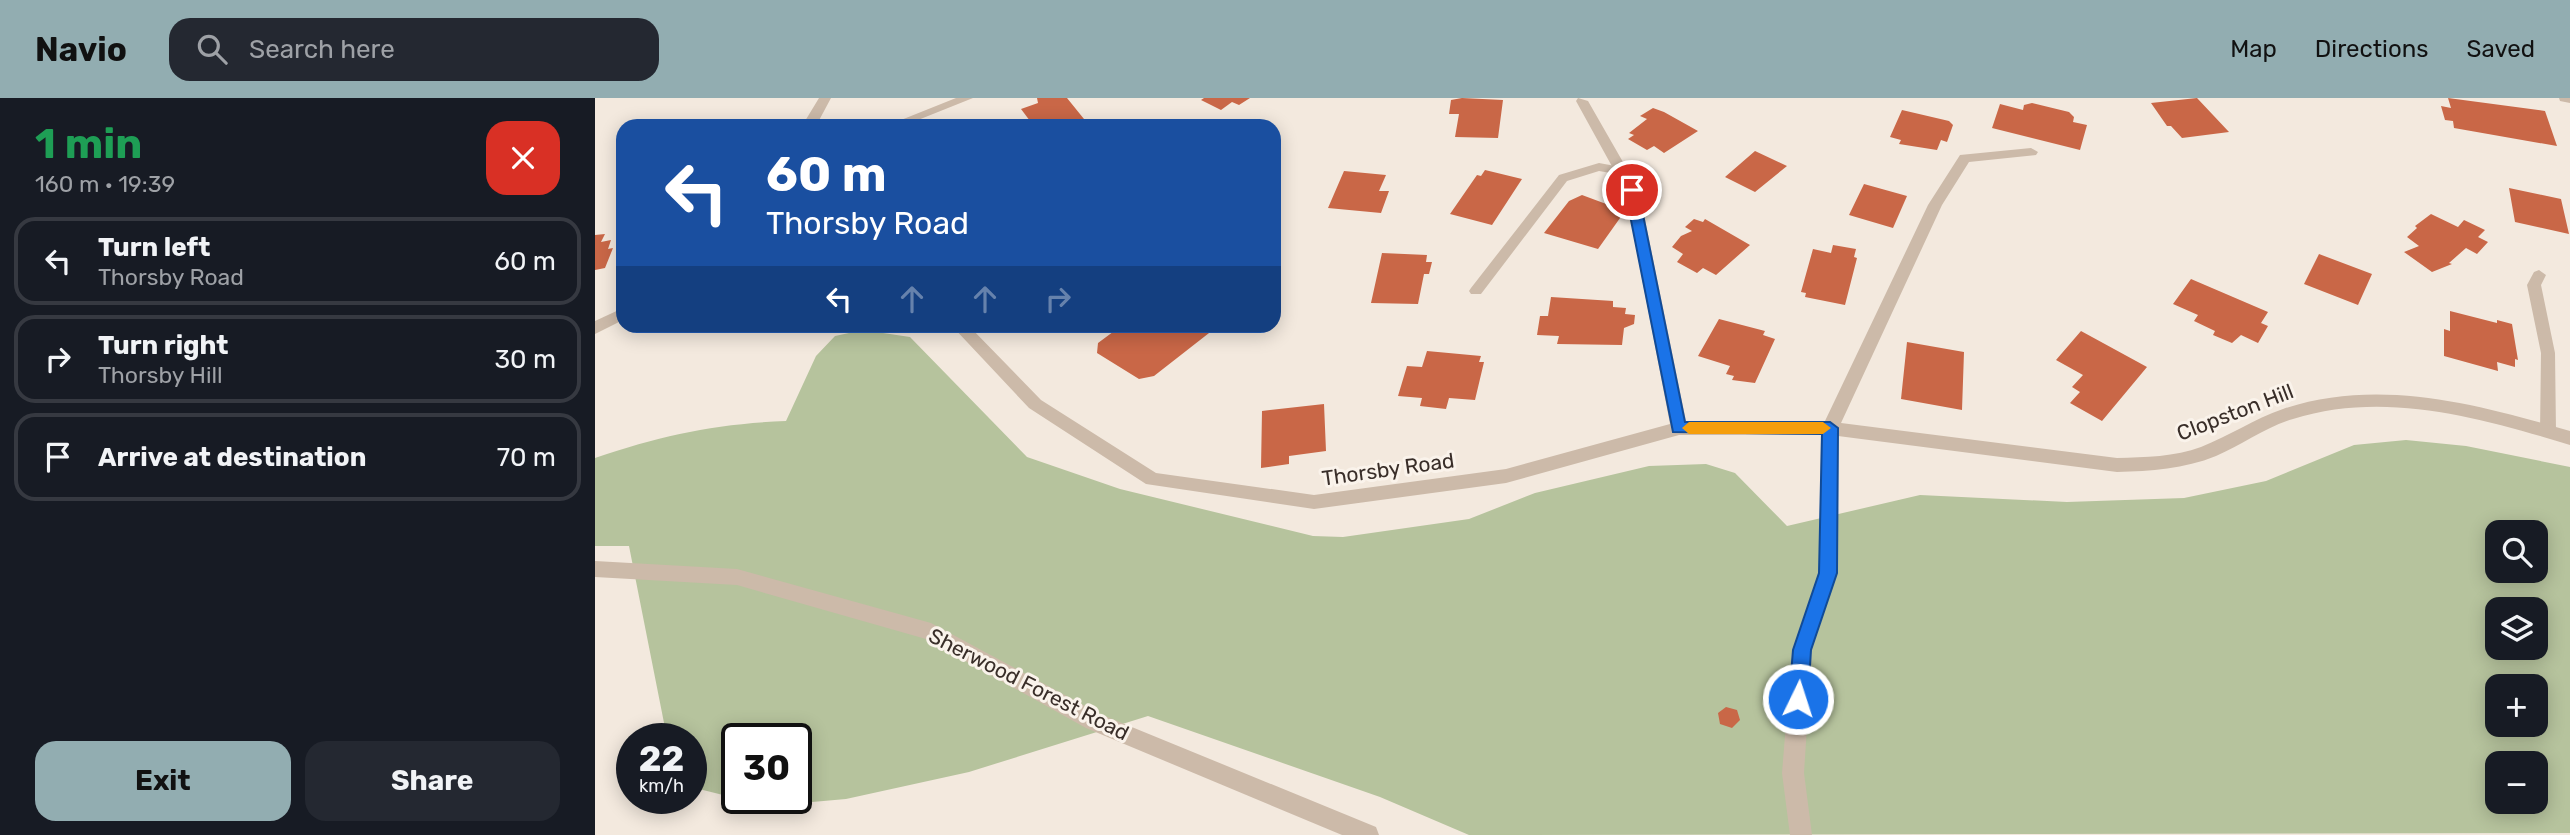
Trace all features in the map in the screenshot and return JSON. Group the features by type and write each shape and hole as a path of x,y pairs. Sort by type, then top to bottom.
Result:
{"street":[{"path":"813,119 825,98"},
{"path":"1582,101 1632,190 1679,428"},
{"path":"1801,835 1793,773 1802,650 1828,573 1830,428 1935,205 1965,158 2031,152"},
{"path":"595,328 616,317"},
{"name":"Thorsby Road","path":"967,333 1035,404 1152,479 1314,502 1506,476 1679,428 1830,428"},
{"name":"Clopston Hill","path":"1830,428 2117,466 2159,463 2196,456 2287,414 2315,406 2354,401 2393,401 2471,411 2570,438"},
{"name":"Sherwood Forest Road","path":"595,569 737,578 931,632 1093,721 1368,835"}],"lane":[{"path":"911,119 967,98"},
{"path":"1476,290 1563,178 1599,167 1622,171"},
{"path":"2539,275 2534,285 2548,353 2548,432"}],"green space":[{"path":"849,333 883,333 910,337 1027,457 1120,489 1313,536 1343,537 1469,519 1535,493 1649,466 1706,464 1735,473 1787,526 1920,495 2067,502 2184,498 2266,481 2354,445 2406,440 2466,446 2570,467 2570,833 1469,835 1380,797 1148,716 969,772 846,799 812,802 812,723 721,723 721,794 707,791 707,723 664,723 629,546 595,546 595,458 689,432 786,421 816,356 835,336"}],"building":[{"path":"1037,98 1067,98 1084,119 1028,119 1021,109 1038,103"},
{"path":"1250,98 1239,105 1232,102 1221,110 1201,100"},
{"path":"2197,98 2229,132 2182,138 2171,126 2167,126 2151,103"},
{"path":"2448,98 2545,111 2557,146 2454,128 2453,121 2445,120 2441,106 2451,108"},
{"path":"1451,100 1503,100 1498,138 1455,137 1459,114 1449,114"},
{"path":"2032,103 2069,112 2074,117 2073,122 2087,125 2080,150 1992,128 2000,104 2023,110 2024,105"},
{"path":"1653,108 1698,131 1664,153 1654,146 1647,150 1628,139 1634,135 1629,133 1647,119 1640,116"},
{"path":"1902,110 1949,121 1953,125 1947,142 1941,140 1937,150 1899,144 1901,140 1890,137"},
{"path":"1755,151 1787,166 1755,192 1725,177"},
{"path":"1485,170 1522,179 1492,225 1450,214 1477,175 1481,176"},
{"path":"1344,171 1386,175 1379,191 1389,191 1381,213 1328,208"},
{"path":"1864,184 1907,196 1893,228 1849,215"},
{"path":"2509,188 2561,199 2569,234 2515,222"},
{"path":"1582,195 1625,211 1598,249 1544,233 1569,201"},
{"path":"2431,214 2458,227 2464,220 2485,230 2478,237 2488,242 2477,254 2466,248 2449,263 2452,264 2432,272 2404,252 2419,246 2407,237 2417,228 2415,226"},
{"path":"1694,219 1703,222 1705,219 1750,245 1716,275 1703,268 1697,273 1677,262 1683,254 1672,247 1681,236 1692,231 1685,227"},
{"path":"605,234 601,242 611,240 608,249 613,248 605,268 595,270 595,235"},
{"path":"1833,245 1856,249 1854,257 1857,258 1845,305 1805,297 1806,293 1801,292 1813,249 1831,253"},
{"path":"1382,253 1427,255 1426,262 1432,262 1429,274 1424,274 1418,304 1371,303"},
{"path":"2319,254 2372,274 2358,305 2304,284"},
{"path":"2191,279 2268,312 2261,323 2268,326 2258,343 2241,335 2232,343 2213,335 2215,331 2194,321 2198,315 2173,304"},
{"path":"1551,297 1613,301 1613,307 1626,308 1625,314 1635,315 1634,324 1624,328 1622,345 1557,344 1559,336 1537,335 1540,316 1548,316"},
{"path":"2450,311 2512,324 2518,360 2515,359 2515,367 2497,362 2498,371 2444,356 2444,329 2450,331"},
{"path":"1719,319 1765,331 1763,335 1775,339 1755,383 1732,380 1734,376 1726,374 1730,366 1698,356"},
{"path":"2081,331 2147,367 2102,421 2070,403 2080,392 2072,387 2083,375 2056,360"},
{"path":"1112,333 1209,333 1154,376 1139,379 1097,353 1098,343"},
{"path":"1907,342 1964,352 1962,410 1901,399"},
{"path":"1427,351 1481,356 1479,362 1484,362 1475,400 1449,398 1446,409 1420,406 1422,398 1398,396 1407,366 1422,367"},
{"path":"1324,404 1326,451 1289,456 1289,464 1261,468 1262,411"},
{"path":"1726,707 1737,710 1740,720 1732,728 1720,724 1718,713"}],"slow traffic":[{"path":"1689,428 1823,428"}],"route":[{"path":"1632,190 1679,428 1830,428 1828,573 1802,650 1798,699"}]}
